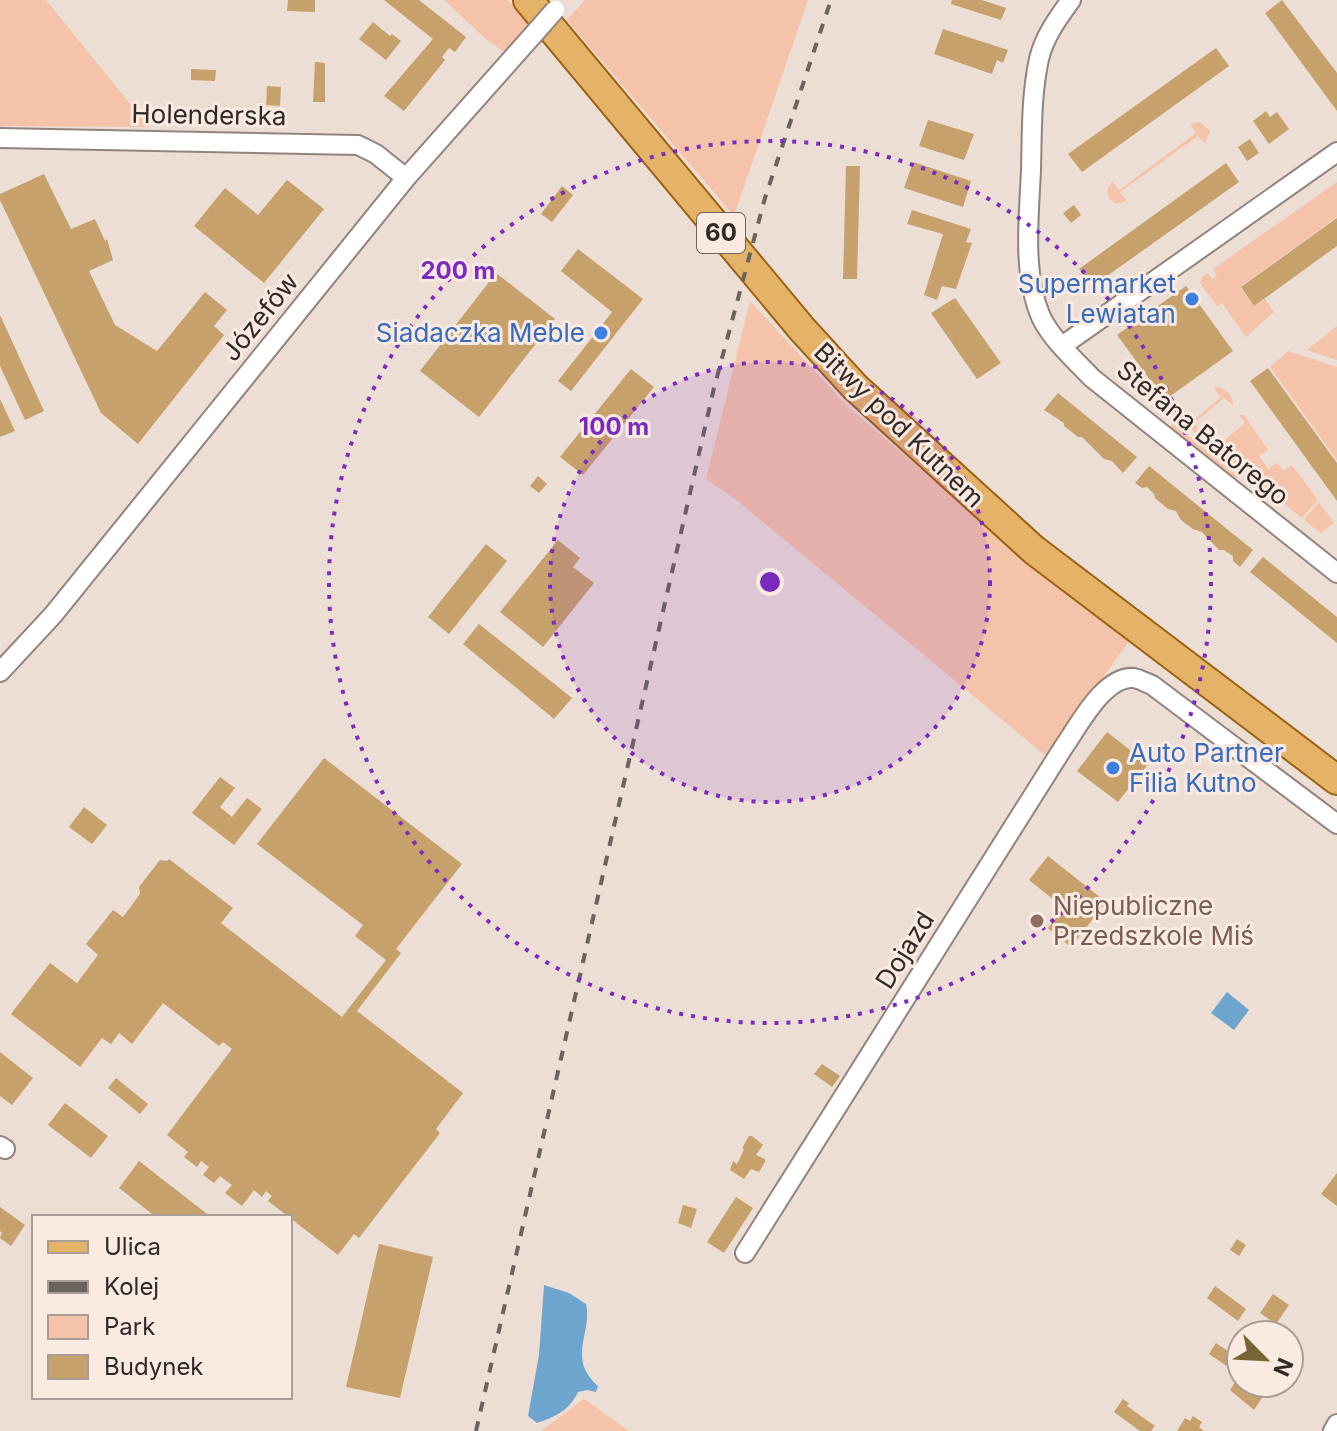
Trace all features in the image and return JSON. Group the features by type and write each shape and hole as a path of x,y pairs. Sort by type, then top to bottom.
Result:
{"main road":[{"name":"Bitwy pod Kutnem","path":"528,0 802,329 855,387 1034,550 1337,780"}],"street":[{"name":"Stefana Batorego","path":"1071,0 1053,24 1039,57 1032,102 1031,279 1042,317 1062,346 1092,378 1337,573"},
{"name":"Józefów","path":"0,672 53,615 406,178 560,5"},
{"name":"Holenderska","path":"0,138 358,145 376,154 406,178"},
{"path":"1062,346 1337,152"},
{"name":"Dojazd","path":"745,1253 1063,748 1104,690 1117,681 1133,678 1152,685 1337,824"},
{"path":"1333,1431 1337,1424"}],"green space":[{"path":"0,0 46,0 149,127 0,126"},
{"path":"444,0 508,0 529,26 506,53 488,41"},
{"path":"585,0 808,0 734,216 567,20"},
{"path":"1200,122 1210,131 1205,144 1198,136 1120,192 1127,201 1117,204 1109,199 1107,190 1112,181 1119,190 1196,133 1190,124"},
{"path":"1337,182 1337,217 1240,287 1254,306 1265,299 1274,312 1246,337 1222,303 1217,306 1200,283 1202,277 1207,273 1212,279 1217,275 1213,269"},
{"path":"750,301 848,407 1047,577 1130,640 1046,756 735,499 706,479"},
{"path":"1337,326 1337,360 1307,350"},
{"path":"1288,351 1337,367 1337,460 1270,367"},
{"path":"1219,387 1229,394 1233,405 1224,398 1194,423 1207,440 1213,436 1220,444 1245,423 1239,415 1244,415 1268,450 1259,456 1268,469 1277,463 1284,471 1292,465 1318,500 1302,518 1187,426 1221,397 1214,388"},
{"path":"1172,423 1239,477 1231,481 1168,431"},
{"path":"1319,502 1334,523 1321,533 1304,520"},
{"path":"584,1399 629,1431 541,1431"}],"water":[{"path":"1227,992 1249,1010 1234,1030 1211,1013"},
{"path":"544,1285 569,1293 586,1304 582,1355 589,1376 598,1386 596,1392 578,1392 571,1404 561,1412 537,1423 528,1416 539,1355"}],"building":[{"path":"288,0 315,0 315,12 287,11"},
{"path":"384,0 419,0 466,37 455,52 449,48 442,57 445,60 404,111 384,96 433,39"},
{"path":"952,0 982,0 1006,8 1001,20 951,4"},
{"path":"1282,0 1337,73 1337,111 1265,13"},
{"path":"373,22 401,41 386,60 359,39"},
{"path":"943,29 1008,50 1003,63 997,60 992,74 934,54"},
{"path":"1216,48 1229,66 1082,172 1068,154"},
{"path":"315,62 325,63 325,102 313,102"},
{"path":"191,69 216,70 215,81 191,80"},
{"path":"267,86 281,87 280,106 266,105"},
{"path":"1266,111 1270,117 1277,112 1289,129 1269,144 1253,121"},
{"path":"928,120 974,134 964,160 919,146"},
{"path":"1250,139 1259,153 1247,161 1238,147"},
{"path":"913,162 971,181 963,207 904,188"},
{"path":"1226,163 1239,182 1093,286 1079,269"},
{"path":"846,166 860,166 857,279 843,279"},
{"path":"44,174 71,229 95,219 105,241 107,239 113,260 89,271 115,325 157,351 205,292 227,310 214,326 224,335 138,444 101,413 0,200 0,194"},
{"path":"287,180 324,209 264,283 194,226 225,188 258,215"},
{"path":"562,186 573,195 552,222 541,214"},
{"path":"1074,205 1081,215 1071,223 1063,213"},
{"path":"912,210 971,229 966,242 972,243 956,289 942,286 937,300 924,295 943,234 907,224"},
{"path":"1337,218 1337,246 1254,306 1241,287"},
{"path":"578,249 643,299 571,391 558,381 612,312 561,271"},
{"path":"496,273 555,319 479,417 420,371"},
{"path":"1186,286 1233,351 1165,400 1117,335"},
{"path":"955,298 1001,363 977,379 931,313"},
{"path":"0,315 44,411 25,420 0,366"},
{"path":"1268,368 1337,463 1337,501 1250,381"},
{"path":"631,369 654,387 583,475 560,457"},
{"path":"1058,393 1137,457 1123,473 1082,437 1044,410"},
{"path":"0,399 15,431 0,437"},
{"path":"1149,466 1253,550 1240,567 1233,561 1233,556 1219,550 1202,532 1181,520 1176,511 1168,509 1147,487 1142,488 1135,483"},
{"path":"538,476 547,484 539,493 530,486"},
{"path":"558,540 580,558 573,567 594,583 543,647 500,612"},
{"path":"486,544 507,561 449,634 428,617"},
{"path":"1263,557 1337,617 1337,643 1250,572"},
{"path":"479,624 572,698 554,719 463,644"},
{"name":"Auto Partner Filia Kutno","path":"1107,732 1148,764 1118,802 1077,771"},
{"path":"324,758 462,864 396,949 401,953 357,1011 463,1093 436,1129 440,1133 359,1238 354,1234 338,1255 292,1220 292,1215 286,1215 268,1201 272,1196 266,1191 262,1197 254,1190 242,1206 225,1193 232,1185 220,1176 214,1183 203,1175 209,1167 201,1161 197,1167 184,1157 188,1152 167,1135 232,1049 223,1042 219,1046 163,1003 132,1044 119,1033 111,1044 102,1038 80,1067 11,1014 50,963 77,983 98,955 86,944 113,910 123,917 140,894 139,887 160,860 169,859 233,908 221,923 342,1017 386,960 355,936 363,925 257,844"},
{"path":"220,777 235,788 220,807 232,817 247,798 262,809 234,845 192,813"},
{"path":"84,807 107,825 92,844 69,827"},
{"name":"Niepubliczne Przedszkole Miś","path":"1048,856 1106,902 1071,947 1048,928 1064,908 1029,880"},
{"path":"0,1052 33,1078 12,1105 0,1096"},
{"path":"822,1064 840,1076 832,1087 814,1074"},
{"path":"116,1078 148,1104 140,1114 108,1088"},
{"path":"65,1103 108,1136 91,1158 48,1125"},
{"path":"749,1136 763,1145 756,1155 765,1162 759,1172 751,1169 744,1179 730,1170 733,1161 737,1164"},
{"path":"139,1161 208,1215 153,1215 119,1188"},
{"path":"1337,1173 1337,1206 1321,1194"},
{"path":"736,1197 753,1208 724,1253 707,1242"},
{"path":"683,1205 697,1209 691,1228 678,1223"},
{"path":"0,1207 25,1225 11,1246 0,1238"},
{"path":"1237,1239 1246,1245 1239,1256 1230,1250"},
{"path":"379,1244 433,1257 400,1398 346,1387"},
{"path":"1215,1286 1246,1309 1239,1319 1235,1319 1207,1298"},
{"path":"1273,1294 1289,1305 1279,1319 1269,1319 1260,1313"},
{"path":"1216,1343 1225,1349 1225,1365 1209,1354"},
{"path":"1123,1399 1129,1403 1127,1406 1155,1426 1151,1431 1140,1431 1114,1412"},
{"path":"1241,1399 1261,1399 1254,1410"},
{"path":"1193,1416 1202,1422 1199,1427 1204,1431 1177,1431 1185,1418 1190,1421"}],"railway":[{"path":"476,1431 714,388 765,198 831,0"}],"place":[{"name":"Supermarket Lewiatan","path":"1192,299"},
{"name":"Siadaczka Meble","path":"601,333"},
{"name":"Auto Partner Filia Kutno","path":"1113,768"},
{"name":"Niepubliczne Przedszkole Miś","path":"1037,921"}]}
